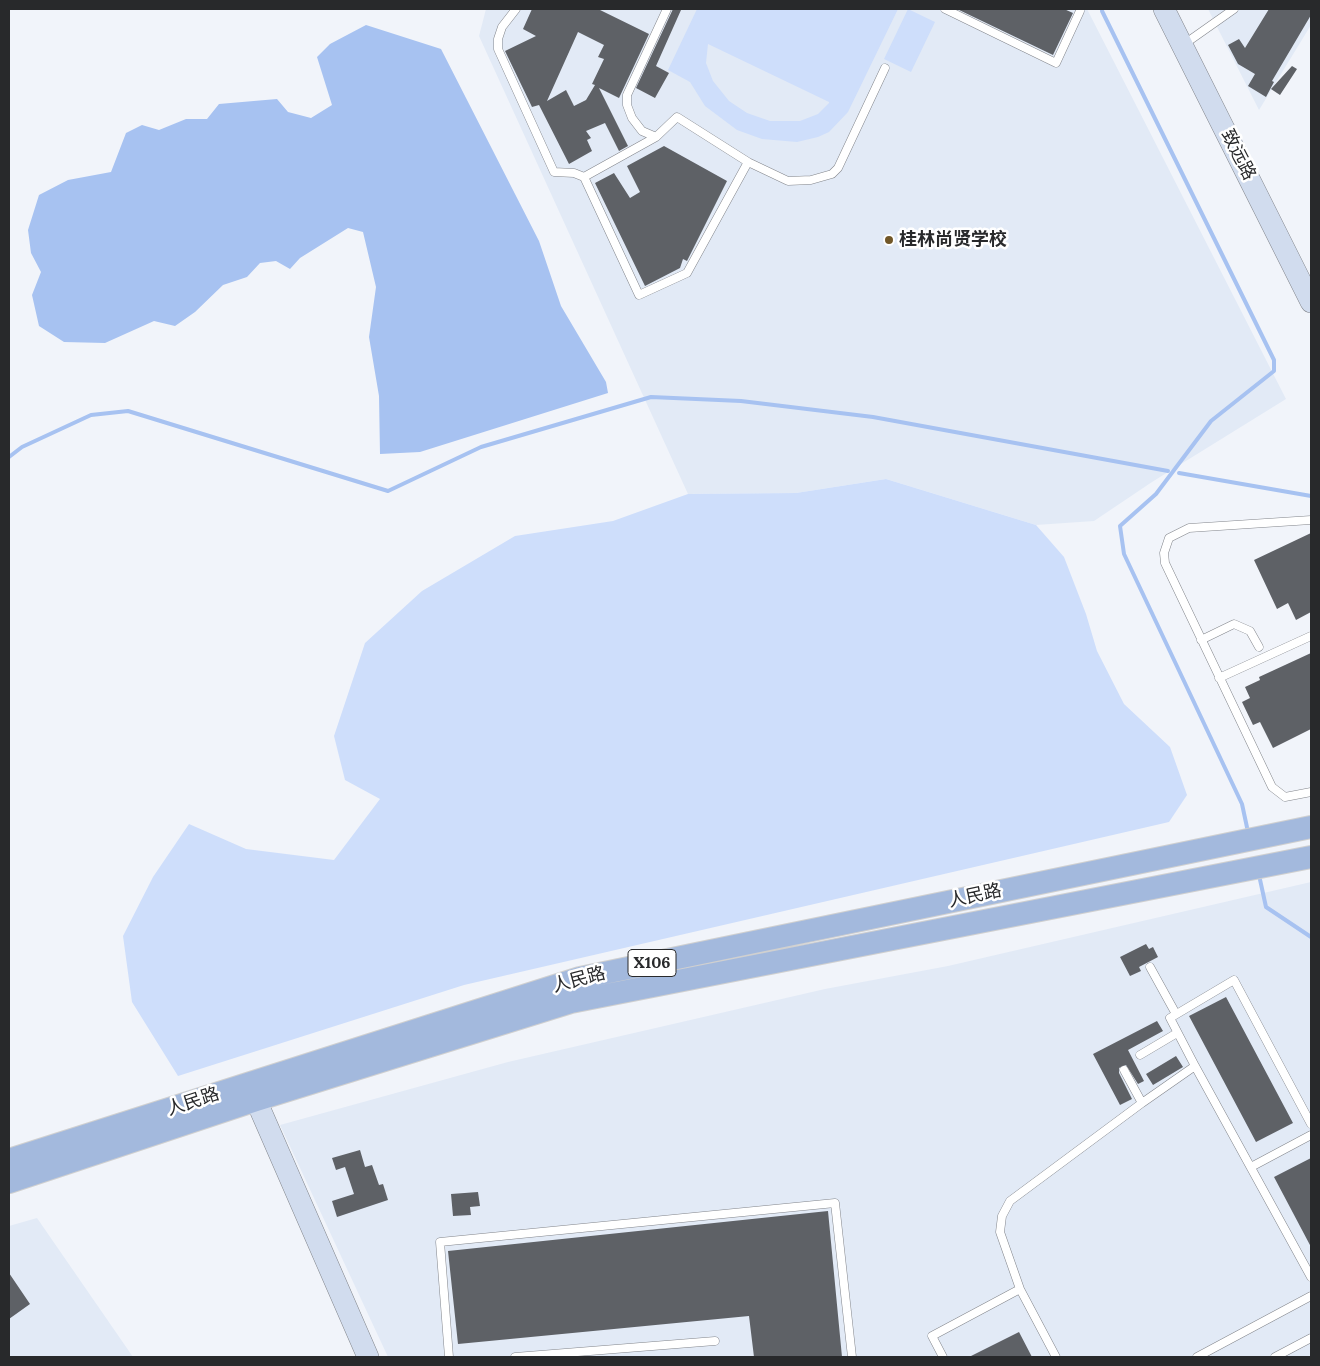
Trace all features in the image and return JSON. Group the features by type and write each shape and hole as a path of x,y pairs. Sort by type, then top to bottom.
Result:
{"main road":[{"name":"致远路","path":"1164,9 1311,302"},
{"name":"人民路","path":"9,1160 580,978 1311,827"},
{"name":"人民路","path":"9,1182 256,1100 572,1002 1311,857"},
{"path":"256,1100 368,1357"}],"lane":[{"path":"516,9 502,27 498,38 498,49 554,172 574,173 584,177 639,295 687,273 748,162"},
{"path":"656,138 642,131 632,118 626,100 667,9"},
{"path":"945,9 1056,63 1080,9"},
{"path":"1182,46 1234,9"},
{"path":"584,177 656,138 677,117 748,162 788,181 811,180 832,174 838,168 885,68"},
{"path":"1311,520 1189,528 1169,538 1164,550 1165,563 1272,786 1285,798 1311,792"},
{"path":"1201,640 1234,624 1250,631 1259,647"},
{"path":"1219,678 1311,636"},
{"path":"1150,967 1176,1014"},
{"path":"1311,1124 1234,980 1170,1018 1311,1277"},
{"path":"1140,1055 1177,1032"},
{"path":"1056,1357 1020,1289 1000,1232 1002,1216 1006,1207 1014,1198 1195,1066"},
{"path":"1124,1070 1142,1103"},
{"path":"1252,1167 1311,1135"},
{"path":"449,1357 440,1242 835,1203 852,1357"},
{"path":"943,1357 932,1336 1020,1289"},
{"path":"1197,1357 1311,1296"},
{"path":"1275,1357 1311,1338"},
{"path":"515,1357 715,1341"}],"shaded area":[{"name":"桂林尚贤学校","path":"486,9 1087,9 1286,399 1152,482 1094,521 1036,525 886,479 796,493 688,494 479,36"},
{"path":"697,9 898,9 848,112 829,132 818,137 797,142 762,139 737,130 705,106 690,82 668,70","holes":["708,44 829,102 818,114 800,121 770,121 747,113 729,101 713,81 706,63"]},
{"path":"908,9 935,22 911,72 884,59"},
{"path":"1208,9 1311,9 1311,25 1259,110"},
{"path":"366,25 441,49 539,241 561,306 606,382 608,393 420,452 380,454 379,396 369,337 376,287 363,232 348,228 300,258 290,269 276,261 260,263 247,277 223,285 195,312 175,326 154,321 105,343 64,342 39,326 32,295 41,272 31,253 28,230 39,195 68,180 111,172 126,133 142,125 159,130 186,119 207,119 219,104 277,99 288,112 311,118 332,105 317,57 330,44"},
{"path":"886,479 1036,525 1064,557 1086,614 1097,651 1124,704 1170,747 1187,795 1169,822 464,985 178,1076 132,1002 123,936 153,877 189,824 246,849 334,860 380,799 345,780 334,736 365,643 422,591 515,536 613,521 688,494 796,493"},
{"path":"1311,882 1311,1357 388,1357 280,1125 508,1062 825,989 948,966"},
{"path":"37,1218 133,1357 9,1357 9,1226"}],"building":[{"path":"532,9 598,9 649,34 619,98 599,88 628,146 619,151 605,123 586,131 591,138 587,140 592,151 569,164 539,105 532,107 505,51 536,36 523,29","holes":["578,32 604,45 598,57 604,59 592,84 595,85 586,100 574,106 566,90 547,101"]},
{"path":"673,9 681,10 656,66 669,73 655,98 636,88"},
{"path":"957,9 1064,9 1073,13 1053,55"},
{"path":"1269,9 1311,9 1311,15 1272,81 1274,82 1266,97 1248,86 1255,74 1238,64 1228,45 1239,39 1245,48"},
{"path":"1292,66 1297,69 1280,95 1271,89"},
{"path":"664,146 727,181 687,261 683,259 680,268 645,286 595,183 614,173 630,198 640,192 627,166"},
{"path":"1311,533 1311,612 1296,620 1288,603 1277,609 1254,560"},
{"path":"1311,653 1311,729 1273,748 1260,722 1253,725 1242,702 1250,698 1245,687 1260,680 1259,677"},
{"path":"1146,944 1149,949 1153,947 1158,957 1139,967 1141,971 1130,976 1120,957"},
{"path":"1226,997 1293,1123 1256,1142 1189,1016"},
{"path":"1157,1021 1163,1031 1128,1050 1144,1081 1138,1084 1126,1065 1119,1068 1119,1073 1132,1099 1120,1105 1093,1054"},
{"path":"1176,1056 1183,1067 1153,1085 1146,1074"},
{"path":"360,1150 365,1167 372,1165 379,1185 383,1184 388,1200 337,1217 332,1201 354,1194 345,1167 336,1170 332,1158"},
{"path":"1311,1158 1311,1247 1274,1177"},
{"path":"478,1192 480,1206 470,1207 471,1215 453,1216 451,1194"},
{"path":"828,1211 842,1357 754,1357 749,1316 458,1344 448,1251"},
{"path":"9,1273 30,1304 9,1319"},
{"path":"1019,1332 1032,1357 969,1357"}],"waterway":[{"path":"1102,11 1274,360 1274,371 1211,421 1156,494 1120,526 1124,554 1242,804 1248,832"},
{"path":"9,457 22,447 91,415 128,411 388,491 481,447 651,397 741,401 873,417 1168,471"},
{"path":"1179,473 1311,496"},
{"path":"1259,875 1266,907 1311,937"}],"place":[{"name":"桂林尚贤学校","path":"889,240"}]}
